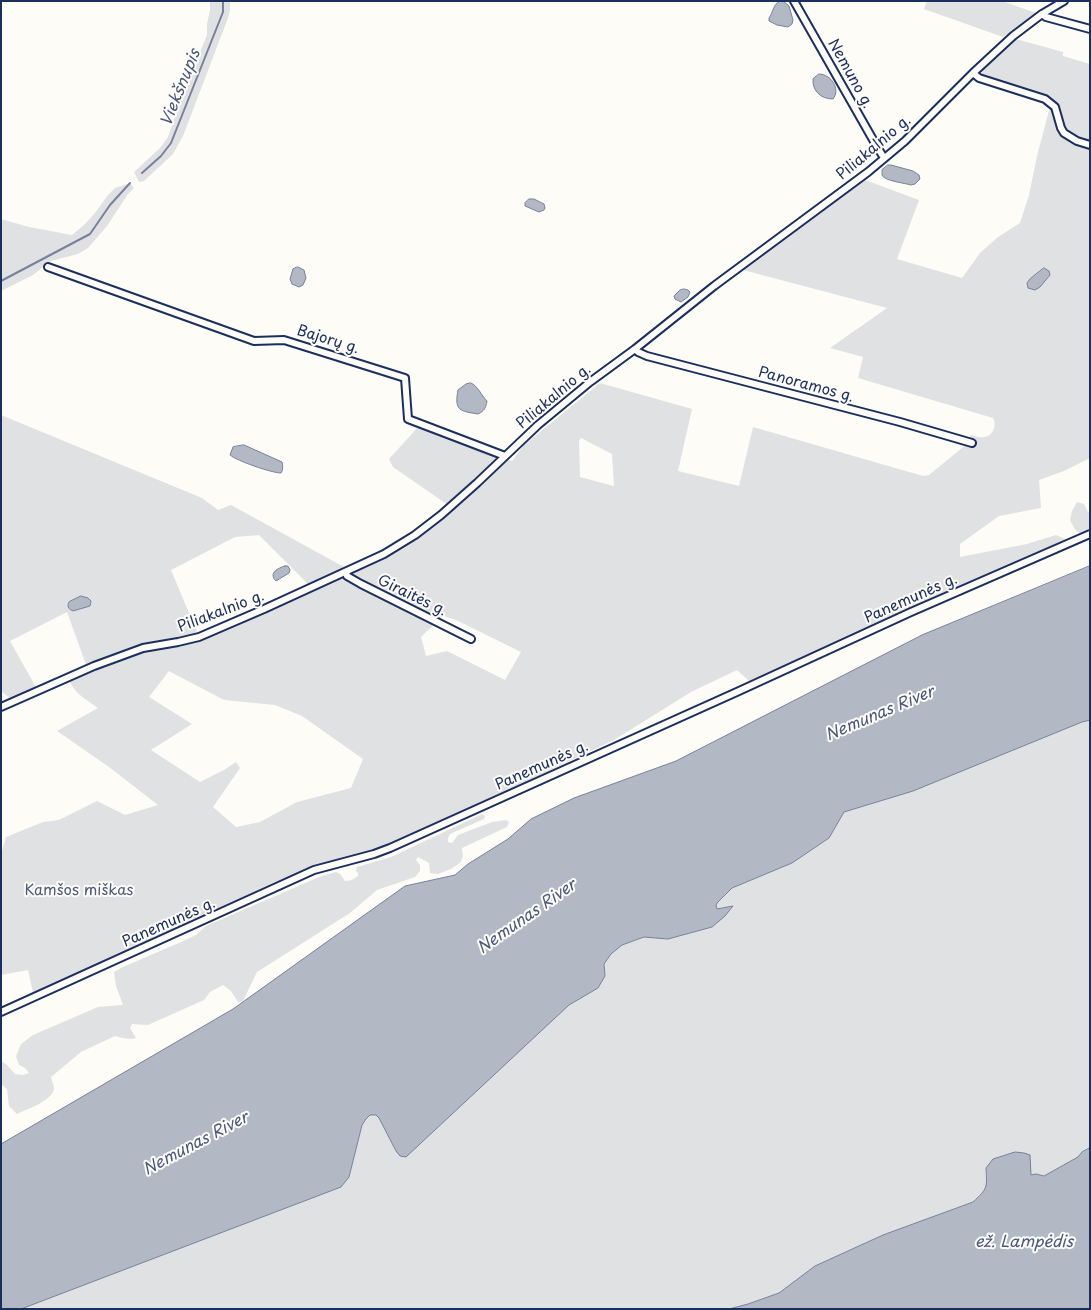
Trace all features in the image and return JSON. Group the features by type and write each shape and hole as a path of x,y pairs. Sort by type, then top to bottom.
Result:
{"street":[{"name":"Nemuno g.","path":"794,1 884,158"},
{"name":"Piliakalnio g.","path":"1,707 94,666 143,648 199,637 264,610 384,554 415,535 441,515 550,415 590,382 714,286 860,178 905,141 972,73 1013,36 1042,14 1064,1"},
{"path":"1042,14 1046,17 1090,29"},
{"path":"972,73 979,78 1045,99 1055,107 1064,133 1077,141 1090,145"},
{"name":"Bajorų g.","path":"48,267 254,341 284,340 405,378 408,419 506,456"},
{"name":"Panoramos g.","path":"635,349 647,356 900,422 972,443"},
{"name":"Panemunės g.","path":"1,1012 314,870 390,848 911,612 1090,534"},
{"name":"Giraitės g.","path":"346,572 347,576 361,584 471,639"}],"green space":[{"path":"210,1 230,1 230,10 183,136 173,154 144,181 139,182 134,172 160,148 168,137 183,93 207,35"},
{"path":"927,1 1002,1 1036,13 1003,37 924,9"},
{"name":"Kamšos miškas","path":"1016,39 1063,52 1063,56 1090,64 1090,458 1064,471 1039,480 1041,508 999,516 960,544 960,557 1027,544 1056,535 1069,541 749,681 737,670 691,692 614,740 395,844 279,880 33,993 28,970 1,975 1,854 6,837 43,822 59,820 97,801 125,815 158,805 109,767 57,731 98,708 77,692 69,679 88,670 67,612 10,641 37,689 11,699 1,691 1,415 202,498 218,510 231,505 344,567 373,556 412,534 448,505 393,467 389,459 419,426 512,461 524,445 600,383 692,409 678,471 739,486 753,427 923,476 929,475 968,443 971,435 982,437 990,435 994,427 993,418 858,378 863,357 830,348 887,308 743,270 865,180 919,200 897,259 962,278 980,253 998,237 1020,223 1029,195 1051,103 1048,95 985,76 982,74 983,70","holes":["581,438 612,454 614,486 580,477 579,441","259,535 313,589 199,637 171,570 235,537","443,616 456,620 521,652 505,680 447,651 426,656 421,637","169,671 224,700 275,705 302,716 363,759 351,788 297,802 260,822 236,827 213,807 240,768 236,762 200,782 151,750 192,724 149,697"]},
{"path":"130,183 134,188 107,226 88,248 78,254 51,261 33,275 1,291 1,219 29,227 72,235 85,224 115,188"},
{"path":"1077,502 1084,504 1090,513 1090,531 1086,533 1077,532 1070,520"},
{"path":"1090,720 1090,1148 1044,1176 1036,1174 1033,1176 1030,1174 1030,1155 1015,1152 973,1202 883,1235 815,1266 779,1293 729,1309 21,1309 340,1187 349,1177 362,1125 370,1115 376,1115 379,1118 396,1151 569,1005 598,988 605,976 604,964 611,954 622,945 645,937 668,939 712,927 732,907 717,909 716,905 732,888 792,863 829,838 844,812 913,791"},
{"path":"482,814 485,816 484,819 450,834 448,842 452,843 458,835 492,822 506,820 509,822 507,827 462,848 463,856 461,862 451,869 438,874 430,873 429,863 418,857 416,860 420,865 420,871 415,877 377,890 350,913 257,972 243,1001 238,1002 231,991 223,985 210,992 204,1000 148,1025 132,1024 130,1028 136,1038 128,1039 115,1036 81,1052 51,1077 54,1089 44,1101 17,1114 9,1106 7,1089 1,1084 1,1061 15,1074 23,1075 29,1073 19,1065 16,1056 21,1044 33,1035 98,1007 123,1005 116,986 114,972 196,935 206,926 319,877 336,872 345,881 352,880 358,876 357,867 391,857"}],"water":[{"path":"780,1 789,6 793,20 792,24 788,27 769,21 774,6"},
{"path":"819,74 827,76 834,83 836,91 833,99 825,98 816,91 813,79"},
{"path":"888,165 913,171 919,175 920,179 911,185 887,179 882,175 882,170"},
{"path":"529,199 534,199 544,204 544,210 539,212 525,206"},
{"path":"298,267 304,270 306,278 303,285 299,287 292,284 290,279 293,269"},
{"path":"1044,268 1049,271 1050,275 1035,290 1028,288 1027,283 1030,279"},
{"path":"684,289 690,292 688,297 681,302 675,299 674,296"},
{"path":"471,383 476,386 487,401 482,412 478,414 463,411 457,402 458,390"},
{"path":"244,445 282,462 283,468 281,473 255,466 230,455 233,447"},
{"path":"288,566 289,573 276,581 273,573"},
{"name":"Nemunas River","path":"1090,566 1090,720 913,791 844,812 829,838 792,863 732,888 716,905 717,909 733,906 712,927 668,939 644,937 622,945 611,954 604,964 605,976 598,988 569,1005 406,1157 400,1156 396,1151 379,1118 376,1115 370,1115 362,1125 349,1177 341,1187 21,1309 1,1309 1,1144 233,1009 405,886 455,875 468,864 508,839 531,819 574,798 676,761 922,635"},
{"path":"81,596 91,601 90,606 73,611 70,609 68,606 69,602"},
{"name":"ež. Lampėdis","path":"1090,1148 1090,1309 729,1309 779,1293 815,1266 883,1235 973,1202 982,1194 986,1187 986,1168 993,1159 1015,1152 1030,1155 1031,1175 1044,1176"}],"waterway":[{"name":"Viekšnupis","path":"142,173 161,156 171,143 223,12 223,1"},
{"name":"Viekšnupis","path":"1,281 90,234 110,205 130,183"}]}
